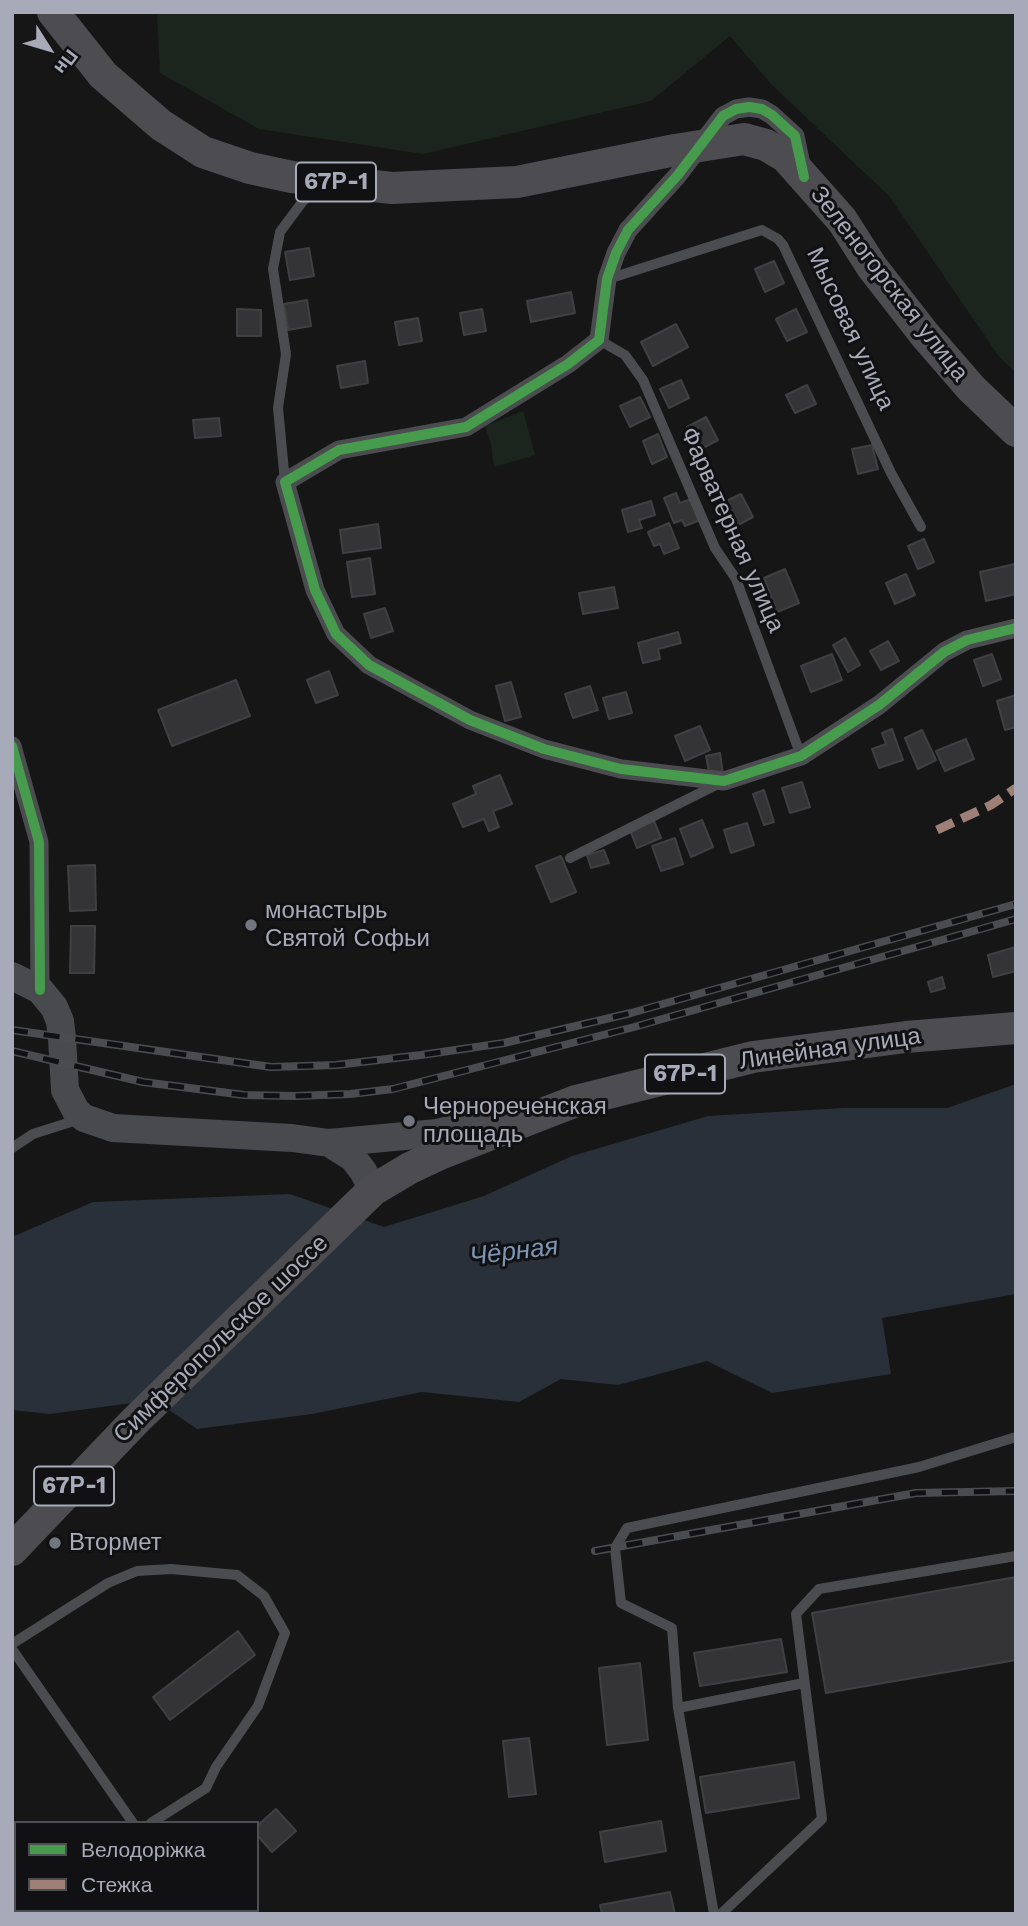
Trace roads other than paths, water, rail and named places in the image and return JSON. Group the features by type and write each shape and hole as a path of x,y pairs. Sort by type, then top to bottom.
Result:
{"main road":[{"name":"67Р-1","path":"53,12 103,75 161,125 203,152 250,168 292,177 392,188 517,182 688,148"},
{"name":"Зеленогорская улица","path":"688,148 744,139 766,145 786,157 842,220 872,267 925,335 971,388 1016,430"},
{"path":"12,976 40,990 54,1007 60,1021 65,1090 76,1111 84,1118 113,1128 292,1138 329,1143 437,1133 576,1101"},
{"name":"Линейная улица","path":"363,1200 410,1168 442,1153 576,1101 752,1057 906,1037 1016,1028"},
{"path":"329,1143 353,1158 363,1171 363,1200"},
{"name":"Симферопольское шоссе","path":"12,1550 135,1421 363,1200"}],"street":[{"path":"688,148 669,186 628,230 616,253 607,279 599,340 568,363 466,427 339,450 285,482 315,590 336,634 369,665 470,720 544,749 621,769 724,781 802,756 878,705 944,652 967,640 1016,628"},
{"path":"12,746 39,842 40,990"}],"lane":[{"path":"285,482 278,408 286,354 273,269 280,232 303,201 329,181"},
{"name":"Мысовая улица","path":"607,279 762,230 778,239 891,473 921,527"},
{"name":"Фарватерная улица","path":"599,340 625,355 643,380 715,548 736,579 802,756"},
{"path":"570,858 724,781"},
{"path":"12,1148 33,1135 84,1118"},
{"path":"714,1914 678,1708 672,1628 621,1603 615,1548 627,1528 919,1467 1016,1437"},
{"path":"721,1914 822,1819 796,1614 819,1589 1016,1556"},
{"path":"132,1821 12,1646 107,1584 137,1571 171,1569 237,1575 264,1596 285,1633 258,1706 216,1767 206,1788 154,1821"},
{"path":"678,1708 804,1683"}],"water":[{"name":"Чёрная","path":"1016,1084 1016,1294 882,1318 891,1374 772,1393 707,1361 618,1385 561,1379 519,1402 422,1392 312,1414 197,1429 154,1400 50,1414 12,1410 12,1237 93,1202 290,1194 384,1227 484,1196 572,1156 708,1116 843,1108 947,1108"}],"railway":[{"path":"12,1030 271,1067 336,1065 421,1055 504,1043 631,1013 1016,904"},
{"path":"12,1051 143,1082 244,1095 350,1094 393,1089 634,1027 1016,919"},
{"path":"595,1551 916,1493 1016,1491"}],"place":[{"name":"монастырь Святой Софьи","path":"251,925"},
{"name":"Чернореченская площадь","path":"409,1121"},
{"name":"Втормет","path":"55,1543"}]}
